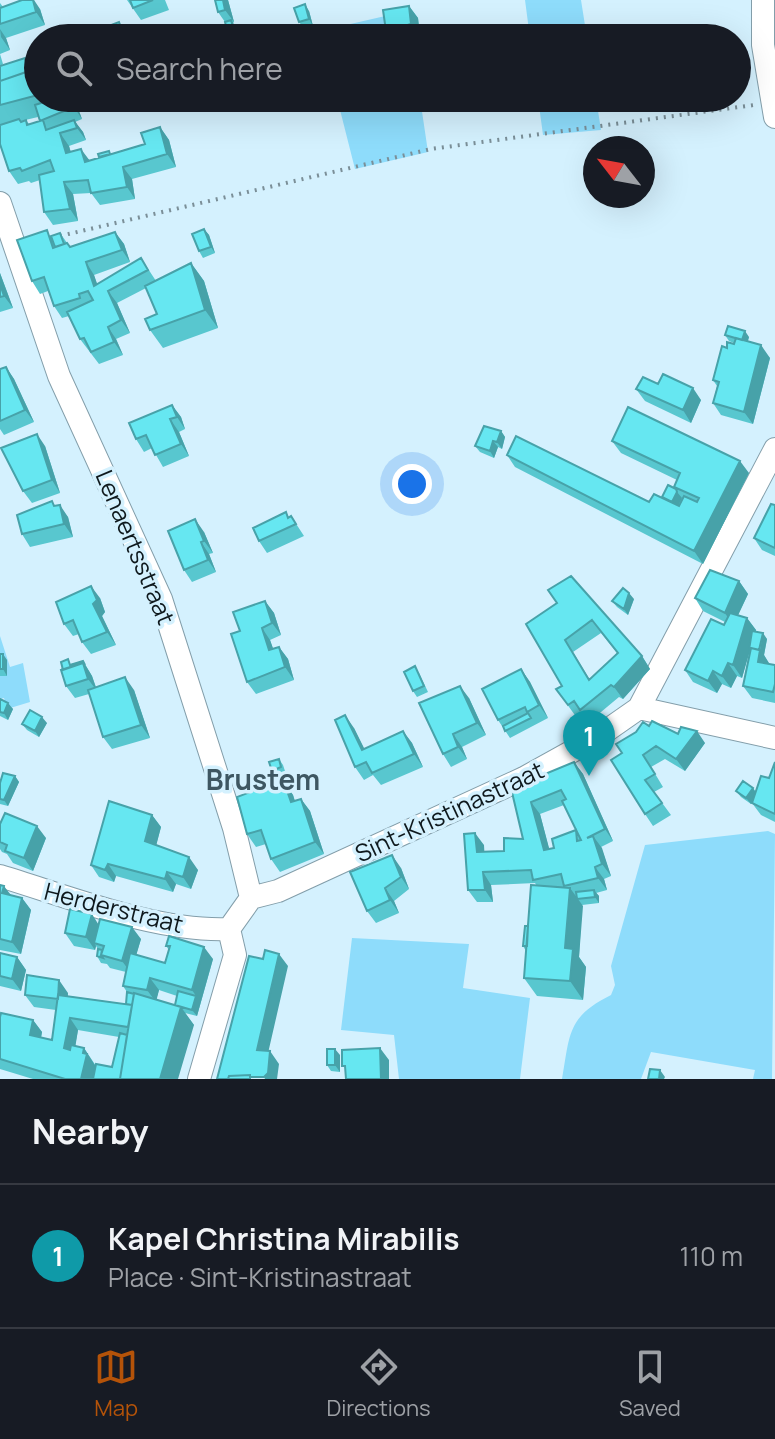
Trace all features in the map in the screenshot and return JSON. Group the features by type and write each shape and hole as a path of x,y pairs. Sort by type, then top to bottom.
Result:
{"street":[{"path":"763,0 763,45 774,110"},
{"name":"Lenaertsstraat","path":"0,203 7,250 59,376 161,599 234,828 251,898"},
{"path":"775,449 639,708 775,738"},
{"name":"Sint-Kristinastraat","path":"251,898 278,891 524,778 596,738 639,708"},
{"name":"Herderstraat","path":"0,876 115,911 208,930 229,929"},
{"path":"199,1079 235,955 229,929 251,898"}],"path":[{"path":"7,250 431,149 774,110"}],"shaded area":[{"path":"525,0 581,0 585,24 528,24"},
{"path":"407,11 409,24 350,24"},
{"path":"341,112 422,112 428,152 355,169"},
{"path":"540,112 598,112 601,130 543,135"},
{"path":"0,636 10,667 23,663 30,702 7,709 4,698 0,699"},
{"path":"768,831 775,834 772,1079 753,1079 755,1070 651,1052 641,1079 562,1079 569,1038 578,1019 611,995 615,985 611,966 645,845"},
{"path":"352,938 469,944 463,988 530,998 520,1079 399,1079 394,1035 341,1030"}],"building":[{"path":"22,0 33,0 36,12 0,24 0,8"},
{"path":"130,0 153,0 133,8"},
{"path":"215,0 223,0 225,10 218,12"},
{"path":"305,4 309,19 299,22 294,8"},
{"path":"409,6 411,24 385,24 383,10"},
{"path":"24,58 24,73 0,81 0,66"},
{"path":"24,73 24,99 0,105 0,81"},
{"path":"37,112 62,112 40,121"},
{"path":"19,119 21,122 26,120 27,125 43,120 46,130 74,120 77,128 60,133 66,153 81,149 85,162 145,144 141,133 160,127 167,154 123,167 127,187 91,193 88,180 64,182 70,209 44,212 39,175 54,171 50,160 22,171 20,168 9,171 0,144 0,125"},
{"path":"204,229 211,247 199,251 192,234"},
{"path":"47,230 53,248 67,243 70,247 115,232 122,250 86,262 94,286 141,258 148,270 108,291 121,320 108,327 114,342 91,352 84,338 80,339 67,312 93,300 88,291 79,294 80,298 54,306 44,277 32,281 17,240"},
{"path":"60,233 64,244 55,247 51,236"},
{"path":"191,263 205,310 150,330 145,319 157,314 145,286"},
{"path":"728,326 745,331 742,340 725,335"},
{"path":"736,338 761,345 744,412 713,403 719,382 713,380 722,346 727,348 727,342 734,344"},
{"path":"6,367 25,410 0,421 0,369"},
{"path":"663,374 693,388 683,410 636,389 643,377 658,384"},
{"path":"172,405 177,417 170,419 181,444 155,455 146,435 136,439 129,423"},
{"path":"628,407 740,461 694,551 507,455 516,436 649,502 654,494 679,506 684,496 697,502 699,498 674,487 680,473 612,441"},
{"path":"484,426 501,431 490,451 475,446"},
{"path":"37,434 52,480 23,491 1,448"},
{"path":"668,485 677,492 672,502 662,497"},
{"path":"52,501 54,506 60,505 64,524 22,534 17,515"},
{"path":"771,504 775,505 775,548 754,538"},
{"path":"286,512 296,524 259,541 253,528"},
{"path":"195,519 208,560 184,570 168,531"},
{"path":"710,570 739,581 725,613 695,598"},
{"path":"571,576 642,656 614,687 611,685 580,710 574,701 568,705 556,689 562,686 526,624 557,603 548,590","holes":["592,620 618,653 589,680 565,640"]},
{"path":"91,586 97,600 93,604 107,632 82,642 73,620 64,624 56,602"},
{"path":"623,588 629,593 624,609 612,601"},
{"path":"265,601 272,623 262,628 269,650 279,647 285,667 247,682 231,634 240,631 233,612"},
{"path":"730,613 747,618 733,665 728,663 722,676 713,671 708,681 685,670 711,619 724,625"},
{"path":"752,631 763,633 759,650 749,650"},
{"path":"751,648 760,650 758,662 775,665 773,692 743,686"},
{"path":"0,654 3,654 3,669 0,669"},
{"path":"68,659 70,665 83,661 85,665 63,670 61,662"},
{"path":"83,663 88,679 66,686 61,670"},
{"path":"415,666 424,686 413,691 404,672"},
{"path":"521,669 539,705 527,712 525,707 498,720 482,689"},
{"path":"125,677 141,725 103,737 88,690"},
{"path":"460,686 477,723 453,734 458,747 443,754 419,703"},
{"path":"0,699 8,703 4,713 0,712"},
{"path":"30,710 42,717 35,731 22,724"},
{"path":"528,713 531,718 505,731 503,726"},
{"path":"345,715 362,750 403,731 414,754 372,773 366,762 355,767 335,720"},
{"path":"652,721 678,734 681,727 697,731 676,759 656,746 643,755 655,774 645,780 662,803 645,814 611,760 622,753 616,744 636,732 643,722 649,726"},
{"path":"279,759 281,767 272,771 269,762"},
{"path":"574,762 605,829 587,838 593,836 602,864 595,867 598,878 564,886 561,874 533,880 531,870 483,872 485,890 468,890 464,834 475,833 477,852 504,851 504,838 523,839 511,788","holes":["561,790 566,799 562,801 581,840 577,841 576,830 552,839 554,848 544,850 531,802"]},
{"path":"775,762 775,814 752,803 761,776 769,778"},
{"path":"3,773 15,776 4,800 0,799"},
{"path":"270,776 272,786 284,782 291,802 301,799 315,842 271,859 261,830 247,834 237,797 258,789 256,781"},
{"path":"743,781 753,788 746,798 736,791"},
{"path":"109,801 152,815 145,841 189,857 183,877 167,872 165,879 108,864 105,870 91,865"},
{"path":"5,813 37,826 24,858 5,851 7,845 0,842 0,824"},
{"path":"392,855 401,877 385,888 390,900 367,911 350,872"},
{"path":"0,885 4,886 2,893 22,898 12,942 0,939"},
{"path":"531,885 570,888 565,948 573,949 570,981 524,978"},
{"path":"594,890 595,897 577,899 576,892"},
{"path":"70,909 92,914 86,937 65,933"},
{"path":"100,919 132,927 122,961 101,955 104,946 94,943"},
{"path":"525,926 528,926 527,946 523,946"},
{"path":"169,936 204,947 192,990 150,978 147,990 123,986 130,953 165,963 170,946 166,946"},
{"path":"265,950 279,954 257,1050 270,1051 268,1073 264,1077 250,1075 217,1079 249,956 263,959"},
{"path":"0,953 17,957 12,979 0,976"},
{"path":"27,975 59,980 58,999 25,995"},
{"path":"178,991 196,996 192,1010 175,1005"},
{"path":"127,992 134,994 132,1005 126,1004"},
{"path":"134,993 181,1007 160,1079 120,1079"},
{"path":"58,995 132,1005 128,1027 70,1018 64,1048 70,1050 71,1045 84,1048 83,1053 87,1054 81,1079 65,1079 0,1059 1,1013 33,1020 30,1035 52,1040"},
{"path":"120,1033 127,1035 120,1079 93,1079 96,1064 112,1067"},
{"path":"380,1048 381,1079 346,1079 342,1050"},
{"path":"327,1049 335,1049 335,1065 327,1065"},
{"path":"650,1069 660,1070 659,1079 648,1079"},
{"path":"250,1075 250,1079 228,1079 229,1076"}],"place":[{"name":"Kapel Christina Mirabilis","path":"589,776"}],"district":[{"name":"Brustem","path":"263,779"}]}
